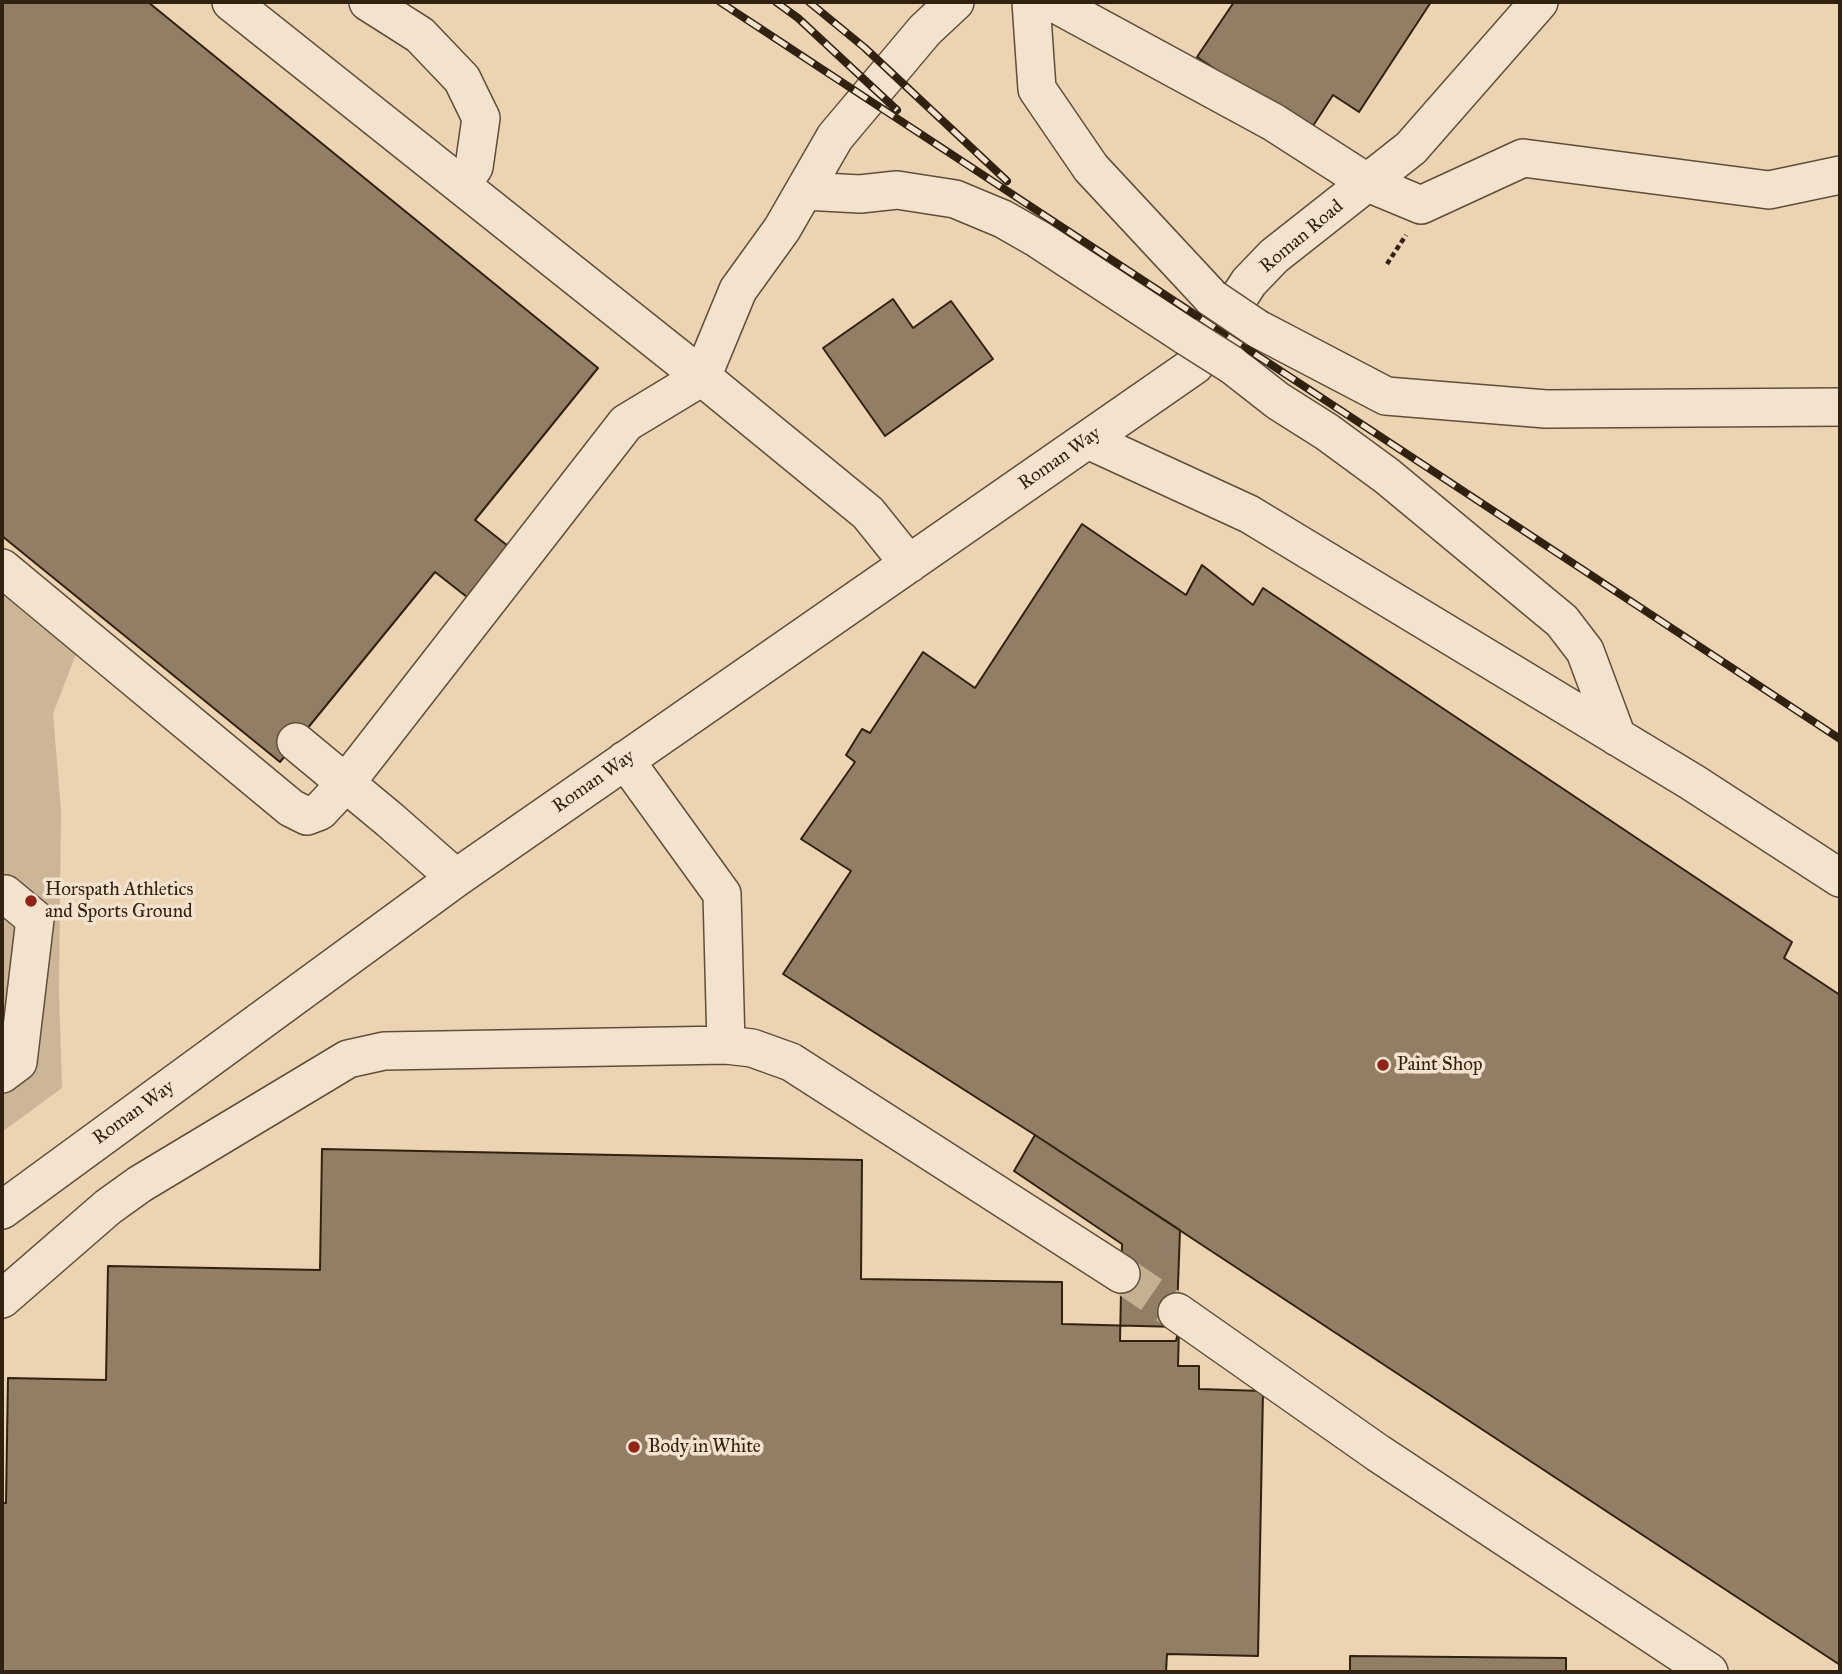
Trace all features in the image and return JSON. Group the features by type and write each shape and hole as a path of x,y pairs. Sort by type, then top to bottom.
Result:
{"street":[{"path":"231,2 702,377 868,513 909,564"},
{"path":"368,2 420,36 462,79 481,118 474,167 461,184"},
{"path":"2,568 291,808 307,816 320,811 345,784 626,423 702,377 738,290 782,229 835,137 925,30 954,2"},
{"path":"1031,2 1037,89 1091,168 1212,299 1258,329 1386,396 1546,409 1840,407"},
{"path":"1052,2 1273,122 1368,183 1421,205 1523,158 1769,190 1840,176"},
{"name":"Roman Road","path":"1190,351 1274,257 1410,148 1539,2"},
{"path":"804,191 860,194 897,190 955,200 1003,219 1038,239 1190,351 1232,365 1278,401 1327,432 1387,476 1562,621 1586,652 1617,737"},
{"name":"Roman Way","path":"2,1210 456,878 1088,440 1190,351"},
{"path":"1088,440 1249,514 1692,782 1840,878"},
{"path":"296,742 456,878"},
{"path":"625,760 722,894 726,1045"},
{"path":"2,897 5,894 35,919 18,1062 2,1074"},
{"path":"2,1299 108,1207 140,1184 348,1059 384,1051 726,1045 752,1048 791,1062 1121,1274"},
{"path":"1177,1312 1378,1453 1709,1672"}],"shaded area":[{"name":"Horspath Athletics and Sports Ground","path":"2,583 79,646 53,714 61,810 59,992 62,1088 2,1132"}],"building":[{"path":"2,2 148,2 598,368 475,520 508,546 467,597 435,572 280,762 2,536"},
{"path":"1234,2 1431,2 1359,112 1333,95 1309,132 1197,57"},
{"path":"893,299 913,328 951,301 993,359 885,436 823,348"},
{"name":"Paint Shop","path":"1082,524 1186,595 1202,565 1253,605 1263,588 1792,942 1784,958 1840,995 1840,1665 1035,1135 783,974 851,871 801,839 855,762 846,755 862,729 870,733 923,652 975,688"},
{"path":"1035,1135 1180,1230 1177,1312 1179,1327 1176,1341 1120,1341 1122,1244 1014,1171"},
{"name":"Body in White","path":"322,1149 862,1160 861,1279 1062,1282 1062,1324 1179,1327 1178,1366 1199,1366 1199,1389 1263,1391 1258,1656 1167,1654 1166,1672 2,1672 2,1503 6,1503 8,1378 106,1380 108,1266 320,1270"},
{"path":"1350,1656 1566,1658 1566,1672 1350,1672"}],"tunnel":[{"path":"1121,1274 1177,1312"}],"railway":[{"path":"720,2 1840,739"},
{"path":"776,2 798,18 897,110"},
{"path":"809,2 865,48 1007,181"}],"place":[{"name":"Horspath Athletics and Sports Ground","path":"31,901"},
{"name":"Paint Shop","path":"1383,1065"},
{"name":"Body in White","path":"634,1447"}]}
